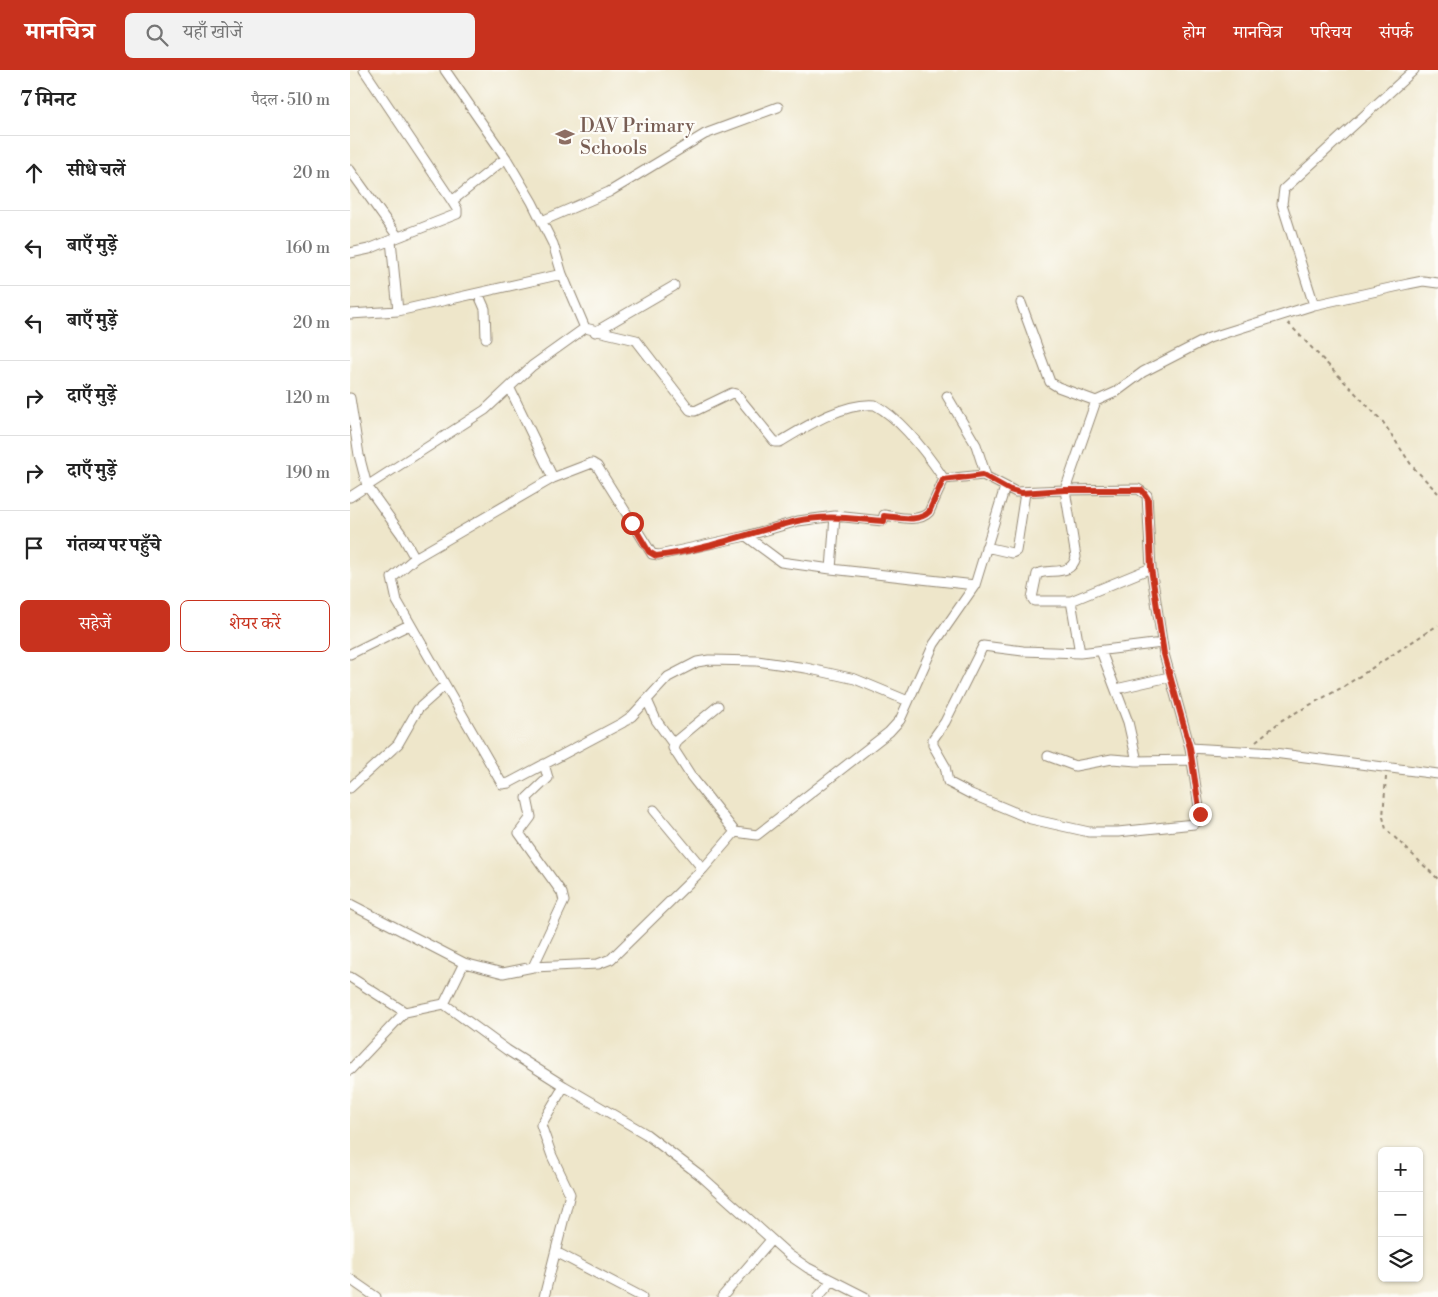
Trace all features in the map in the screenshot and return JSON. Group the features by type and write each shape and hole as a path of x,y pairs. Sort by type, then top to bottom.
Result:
{"street":[{"path":"350,253 369,249 457,214 457,209 452,201 364,70"},
{"path":"445,70 506,158 542,221 585,328 595,332 636,340 690,410 695,411 732,393 736,394 775,442 780,442 819,420 844,410 875,405 916,444 944,479"},
{"path":"1314,305 1282,204 1284,189 1414,70"},
{"path":"542,221 609,192 698,137 738,120 778,108"},
{"path":"452,201 506,158"},
{"path":"350,170 395,238 398,311"},
{"path":"350,314 398,311 562,274"},
{"path":"1021,303 1050,382 1058,387 1096,401 1116,392 1143,372 1209,338 1314,305 1423,281 1438,283"},
{"path":"595,332 674,286"},
{"path":"478,293 485,310 486,338"},
{"path":"350,497 485,410 510,389 532,366 585,328"},
{"path":"510,389 553,478"},
{"path":"947,396 976,445 986,476"},
{"path":"350,398 359,455 367,486 402,535 415,558"},
{"path":"1096,401 1065,490 1076,557 1075,562 1066,570 1037,574 1032,598 1035,602 1070,601 1151,568"},
{"path":"908,701 855,680 806,668 722,659 697,662 668,677 622,723 509,783 502,784 409,625 398,601 392,578 415,558 553,478 594,464 647,548 656,556 746,536 798,521 835,516 884,521 884,516 909,519 925,515 929,512 944,479"},
{"path":"944,479 965,475 986,476 1016,492 1138,489 1146,492 1148,499 1151,568 1162,643 1169,677 1190,748 1200,814 1197,822 1118,832 1088,832 1031,819 971,794 948,782 945,766 933,745 933,739 945,722 981,648 986,646 1023,651 1080,653 1162,643"},
{"path":"647,700 656,720 674,745 675,752 691,776 735,832 752,836 763,832 889,732 900,720 934,644 975,585 1005,487"},
{"path":"986,547 1012,553 1016,551 1025,492"},
{"path":"832,569 835,516"},
{"path":"746,536 781,562 975,585"},
{"path":"1070,601 1080,653"},
{"path":"350,654 409,625"},
{"path":"1101,651 1128,722 1137,760"},
{"path":"1116,689 1169,677"},
{"path":"350,788 398,744 418,710 445,685"},
{"path":"674,745 718,706"},
{"path":"1190,748 1245,751 1438,774"},
{"path":"1048,756 1075,766 1112,759 1192,760"},
{"path":"533,967 564,902 562,893 519,833 520,829 531,817 527,798 548,778 544,764"},
{"path":"654,810 703,869"},
{"path":"350,904 464,963 507,974 533,967 606,962 703,869 735,832"},
{"path":"444,1004 464,963"},
{"path":"350,977 405,1012"},
{"path":"350,1070 405,1012 444,1004 507,1050 646,1134 700,1175 740,1210 770,1240 808,1268 865,1297"},
{"path":"544,1297 570,1194 552,1156 541,1125 564,1086"},
{"path":"722,1297 770,1240"},
{"path":"556,1252 642,1297"},
{"path":"350,1279 376,1297"},
{"path":"818,1297 832,1280"}],"path":[{"path":"1281,316 1383,422 1412,466 1438,493"},
{"path":"1245,751 1282,720 1343,687 1438,625"},
{"path":"1386,767 1383,817 1386,829 1438,879"}],"place":[{"name":"DAV Primary Schools","path":"565,137"}],"route":[{"path":"632,523 649,552 656,556 746,536 798,521 835,516 884,521 884,516 909,519 925,515 929,512 943,480 965,475 983,475 1010,490 1021,493 1138,489 1146,492 1148,499 1151,568 1159,626 1176,702 1190,748 1200,814"}]}
